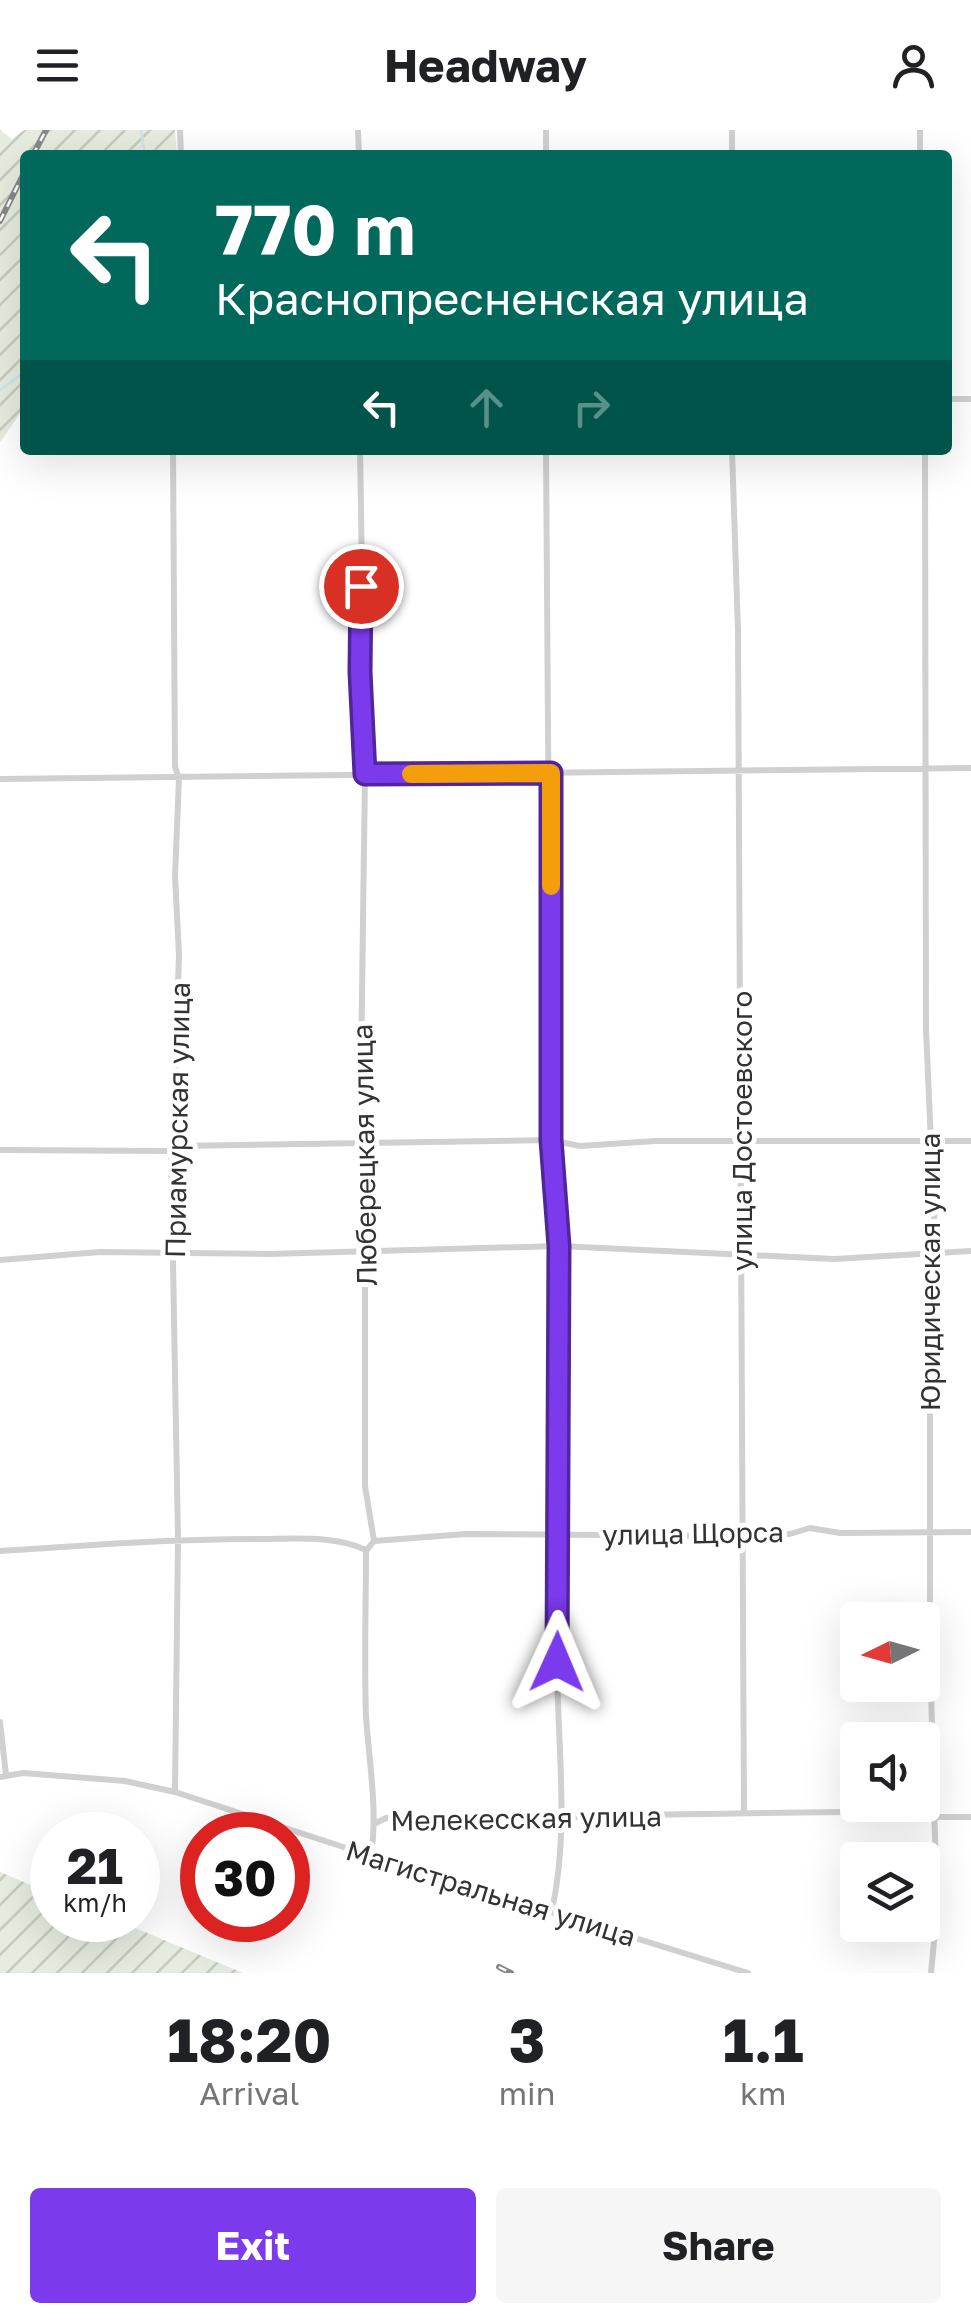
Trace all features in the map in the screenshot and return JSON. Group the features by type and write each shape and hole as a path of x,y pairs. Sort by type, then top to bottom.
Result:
{"street":[{"name":"Приамурская улица","path":"173,455 179,778 174,876 179,955 173,1148 178,1539 175,1792"},
{"name":"Люберецкая улица","path":"360,455 360,672 365,774 360,1142 365,1250 365,1486 374,1541"},
{"path":"546,455 551,1140 559,1246 557,1662 562,1824 552,1910"},
{"name":"улица Достоевского","path":"732,455 740,773 744,1812"},
{"name":"Юридическая улица","path":"925,455 926,1028 934,1178 930,1262 930,1534 934,1722"},
{"path":"0,779 971,768"},
{"path":"0,1150 551,1140 580,1146 655,1141 971,1141"},
{"path":"0,1260 100,1252 174,1255 559,1246 834,1260 971,1251"},
{"name":"улица Щорса","path":"374,1541 466,1534 742,1536 790,1534 810,1528 840,1534 971,1532"},
{"path":"0,1551 178,1539 319,1540 366,1550"},
{"path":"370,1856 376,1822 370,1798 366,1698 366,1550 374,1541"},
{"path":"0,1722 3,1776"},
{"name":"Магистральная улица","path":"3,1776 125,1780 175,1792 748,1973"},
{"name":"Мелекесская улица","path":"376,1822 386,1818 528,1814 555,1816 562,1824 574,1817 840,1813"},
{"name":"Мелекесская улица","path":"940,1814 971,1817"},
{"name":"Юридическая улица","path":"931,1973 937,1910 936,1822"}],"shaded area":[{"path":"0,130 12,139 24,130 175,130 177,150 20,150 20,414 0,442"},
{"path":"0,1872 30,1885 30,1942 160,1942 160,1938 243,1973 0,1973"}],"waterway":[{"path":"141,130 144,150"},
{"path":"0,390 20,376"}],"railway":[{"path":"36,150 46,130"},
{"path":"0,221 20,181"},
{"path":"499,1967 511,1973"}],"slow traffic":[{"path":"411,774 551,773 551,886"}],"route":[{"path":"361,586 365,774 551,773 551,1140 559,1246 557,1662"}]}
